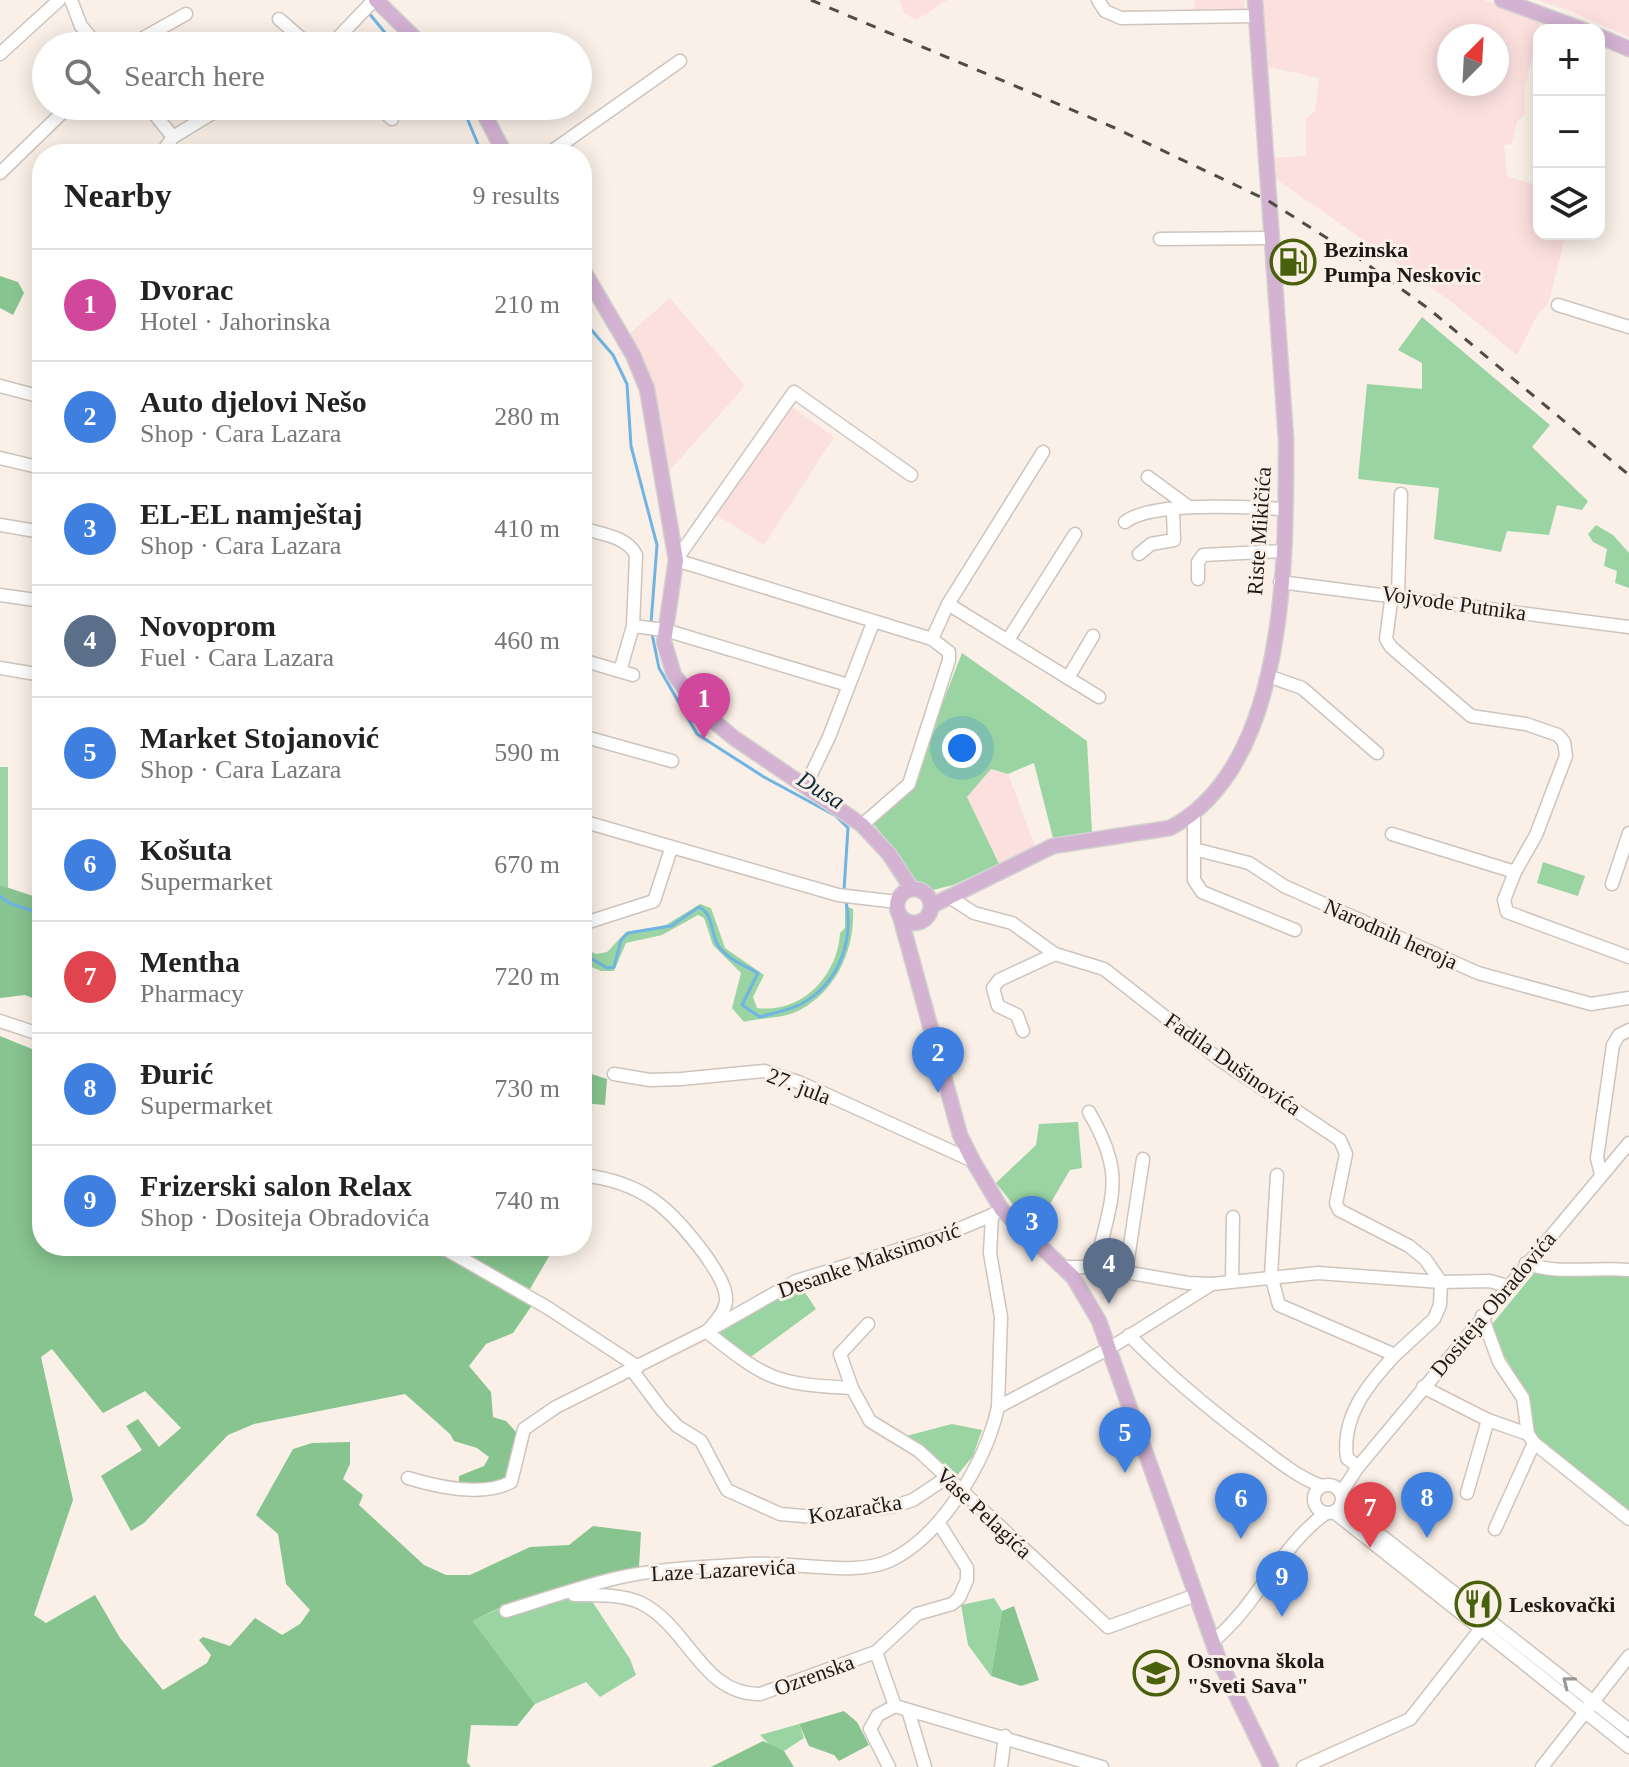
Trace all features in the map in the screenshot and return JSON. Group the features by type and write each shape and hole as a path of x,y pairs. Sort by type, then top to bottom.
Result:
{"main road":[{"name":"Riste Mikičića","path":"909,902 951,898 1053,846 1170,828 1194,813 1218,789 1245,747 1264,700 1283,551 1286,439 1269,238 1255,0"},
{"path":"1502,0 1568,24"},
{"path":"370,4 405,32"},
{"path":"1605,39 1629,49"},
{"path":"487,120 500,144"},
{"path":"592,285 633,355 647,389 676,560 662,630 674,675 705,714 862,825 880,844 918,923"},
{"name":"Riste Mikičića","path":"909,902 980,883"},
{"path":"909,902 928,917 918,923 911,938 912,960"},
{"path":"909,902 912,960 960,1135 997,1212 1062,1267 1084,1293 1110,1348 1212,1642 1271,1767"}],"street":[{"path":"0,54 59,0"},
{"path":"71,0 86,32"},
{"path":"1098,0 1105,11 1121,18 1256,16"},
{"path":"343,32 370,4"},
{"path":"154,32 186,14"},
{"path":"279,19 294,32"},
{"path":"562,144 680,61"},
{"path":"0,173 55,120"},
{"path":"159,120 173,137"},
{"path":"168,144 173,137 201,120"},
{"path":"1160,239 1269,238"},
{"path":"1558,305 1629,327"},
{"path":"0,386 32,394"},
{"path":"862,825 909,784 949,652 932,639 676,560 794,392 911,475"},
{"path":"932,639 948,604 1043,452"},
{"path":"0,458 32,466"},
{"path":"1148,477 1189,507"},
{"path":"1401,494 1395,594 1386,639 1391,647 1471,716 1526,724 1558,735 1564,742 1566,756 1536,835 1515,872 1504,900 1507,912 1629,957"},
{"path":"1125,522 1189,507 1286,509"},
{"path":"1139,554 1151,544 1174,540 1173,510"},
{"path":"0,525 32,530"},
{"path":"592,532 632,547 638,565 636,626 627,673 592,663"},
{"path":"1008,640 1075,534"},
{"path":"1198,579 1198,562 1203,555 1283,551"},
{"name":"Vojvode Putnika","path":"1280,582 1395,594 1629,627"},
{"path":"0,595 32,600"},
{"path":"948,604 1099,697"},
{"path":"806,785 873,623"},
{"path":"636,626 662,630 848,685"},
{"path":"1068,678 1093,636"},
{"path":"0,668 32,673"},
{"path":"1268,676 1302,688 1377,753"},
{"path":"592,739 672,761"},
{"path":"1194,813 1194,880 1202,892 1295,930"},
{"path":"592,824 846,897 909,902"},
{"path":"1612,884 1629,833"},
{"path":"1392,834 1515,872"},
{"path":"592,921 654,901 671,849"},
{"name":"Narodnih heroja","path":"1194,849 1249,863 1284,886 1478,973 1591,1004 1629,998"},
{"name":"Fadila Dušinovića","path":"951,898 974,913 1012,923 1055,954 1104,969 1220,1060 1332,1134 1346,1154 1336,1203 1339,1210 1409,1246 1425,1259 1441,1282"},
{"path":"1023,1031 1017,1015 998,1006 993,988 999,980 1055,954"},
{"path":"0,1021 32,1032"},
{"path":"1601,1175 1597,1158 1613,1045 1619,1035 1629,1030"},
{"name":"27. jula","path":"614,1074 650,1080 764,1071 801,1083 954,1156 973,1161"},
{"path":"1089,1112 1107,1144 1114,1171 1096,1267"},
{"name":"Dositeja Obradovića","path":"1212,1642 1233,1621 1423,1387 1629,1143"},
{"path":"1126,1272 1143,1159"},
{"path":"1277,1175 1271,1275 1279,1305 1395,1355"},
{"path":"592,1177 623,1182 674,1215 714,1268 724,1290 723,1312 707,1332 743,1361 781,1382 852,1388"},
{"name":"Desanke Maksimović","path":"408,1478 474,1490 497,1489 511,1482 524,1429 531,1421 707,1332 796,1281 940,1237 997,1212"},
{"name":"Laze Lazarevića","path":"506,1611 618,1577 781,1562 870,1567 890,1561 940,1525 986,1441 998,1407 1001,1317 990,1253 997,1212"},
{"path":"1232,1281 1233,1217"},
{"name":"Kozaračka","path":"457,1256 548,1308 635,1368 669,1418 701,1441 727,1490 780,1514 815,1517 895,1506 946,1478"},
{"path":"1526,1263 1540,1269 1594,1266 1629,1270"},
{"path":"1062,1267 1096,1267 1212,1284 1271,1275 1318,1273 1441,1282 1490,1281 1507,1286"},
{"path":"1358,1467 1347,1458 1345,1448 1363,1390 1434,1319 1440,1305 1441,1282"},
{"path":"998,1407 1110,1348 1212,1284"},
{"path":"1482,1316 1499,1362 1523,1398 1531,1439 1495,1529"},
{"name":"Vase Pelagića","path":"868,1324 840,1354 852,1388 870,1421 909,1443 1108,1627 1196,1595"},
{"path":"1129,1335 1176,1381 1333,1499 1484,1625 1589,1706 1629,1730"},
{"path":"1423,1387 1531,1439 1629,1519"},
{"path":"1467,1493 1488,1420"},
{"path":"1288,1468 1314,1501 1333,1499"},
{"name":"Dositeja Obradovića","path":"1298,1539 1314,1501 1333,1499"},
{"name":"Ozrenska","path":"555,1596 606,1596 639,1602 666,1621 716,1680 746,1694 782,1687 876,1652 917,1614 952,1604 964,1591 967,1568 963,1557 940,1525"},
{"path":"1303,1767 1410,1719 1484,1625"},
{"path":"876,1652 925,1767"},
{"path":"1542,1767 1629,1656"},
{"path":"1589,1706 1629,1747"},
{"path":"889,1767 870,1729 878,1715 902,1708 1005,1736 1097,1766"},
{"path":"1001,1767 1005,1736"}],"shaded area":[{"path":"900,0 947,0 916,20 904,13"},
{"path":"1194,0 1244,0 1245,13 1195,14"},
{"path":"1261,0 1483,0 1541,19 1540,24 1533,24 1533,54 1525,88 1525,114 1517,122 1512,144 1504,145 1507,176 1533,184 1533,240 1564,240 1548,304 1537,315 1517,355 1449,300 1272,176 1271,158 1306,156 1306,119 1315,111 1319,78 1264,66"},
{"path":"1539,0 1629,0 1629,37 1605,24"},
{"path":"670,298 745,386 669,471 654,388 629,334"},
{"path":"790,405 834,437 764,545 717,515"},
{"path":"991,769 1008,774 1035,846 999,864 967,797"}],"green space":[{"path":"0,276 18,282 24,293 13,315 0,308"},
{"path":"1422,317 1550,425 1532,447 1588,501 1582,510 1557,505 1549,535 1507,531 1501,552 1434,539 1439,488 1358,479 1367,384 1422,389 1422,363 1398,350"},
{"path":"1596,525 1613,535 1629,553 1629,588 1615,583 1617,571 1604,566 1607,549 1593,542 1588,534"},
{"path":"962,653 1087,741 1092,832 1053,838 1034,763 1008,774 991,769 967,797 999,864 953,885 933,890 912,882 901,857 872,822 908,792"},
{"path":"0,767 8,767 8,888 0,885"},
{"path":"1543,862 1585,876 1578,896 1537,883"},
{"path":"0,885 32,896 32,998 25,995 0,998"},
{"path":"700,904 711,908 725,948 764,975 753,997 757,1008 773,1008 803,998 825,977 838,949 840,933 845,928 845,906 853,909 847,953 834,980 824,991 800,1010 744,1022 732,1008 741,973 713,945 704,918 698,915 662,935 626,943 614,971 592,967 592,952 607,952 626,932 666,925"},
{"path":"0,1036 32,1049 32,1256 446,1256 533,1304 513,1333 486,1344 469,1366 491,1392 493,1417 506,1421 517,1433 507,1478 496,1486 459,1484 459,1476 484,1466 489,1457 477,1448 454,1441 405,1394 254,1424 228,1435 144,1523 131,1531 101,1476 142,1450 126,1426 138,1419 159,1447 181,1428 145,1391 103,1413 52,1349 41,1357 73,1500 34,1615 46,1623 95,1595 120,1638 163,1690 207,1663 211,1655 199,1640 203,1637 230,1646 255,1618 282,1635 300,1624 310,1610 286,1584 278,1534 256,1515 293,1449 312,1443 350,1442 350,1464 343,1479 363,1495 359,1505 424,1565 446,1575 470,1575 530,1547 569,1545 593,1526 641,1532 639,1568 533,1596 473,1621 535,1704 517,1726 471,1725 467,1762 471,1767 0,1767"},
{"path":"592,1074 607,1079 605,1105 592,1104"},
{"path":"1078,1122 1082,1168 1070,1170 1034,1231 996,1183 1036,1145 1039,1124"},
{"path":"469,1256 549,1256 530,1289"},
{"path":"1535,1272 1629,1272 1629,1512 1533,1433 1529,1397 1494,1338 1493,1323"},
{"path":"800,1285 816,1309 748,1359 720,1336 721,1329"},
{"path":"952,1424 982,1430 973,1456 955,1478 906,1436"},
{"path":"586,1592 630,1659 636,1675 600,1697 586,1682 535,1704 473,1621 500,1608 528,1600"},
{"path":"994,1598 1002,1611 991,1676 968,1645 961,1605"},
{"path":"1014,1606 1039,1680 1021,1686 991,1676 1002,1611"},
{"path":"844,1711 857,1722 869,1745 839,1761 834,1755 809,1746 799,1724"},
{"path":"799,1724 804,1738 784,1751 771,1746 760,1735"},
{"path":"763,1741 784,1751 794,1767 711,1767"}],"waterway":[{"name":"Dusa","path":"368,12 384,32"},
{"name":"Dusa","path":"468,120 478,144"},
{"name":"Dusa","path":"592,331 613,355 627,384 631,446 657,545 651,623"},
{"name":"Dusa","path":"652,634 659,668 697,734 764,777 836,816 848,828 844,890"},
{"name":"Dusa","path":"0,896 9,903 32,911"},
{"name":"Dusa","path":"592,959 607,968 614,967 621,940 628,933 671,926 699,907 710,919 719,947 737,962 758,973 742,1005 760,1017 801,1004 825,985 834,973 841,960 848,931 846,901"}],"railway":[{"path":"811,0 1115,128 1267,200 1357,257 1429,309 1629,475"}],"place":[{"name":"Bezinska Pumpa Neskovic","path":"1293,262"},
{"name":"Dvorac","path":"704,739"},
{"name":"Auto djelovi Nešo","path":"938,1093"},
{"name":"EL-EL namještaj","path":"1032,1262"},
{"name":"Novoprom","path":"1109,1304"},
{"name":"Market Stojanović","path":"1125,1473"},
{"name":"Đurić","path":"1427,1538"},
{"name":"Košuta","path":"1241,1539"},
{"name":"Mentha","path":"1370,1548"},
{"name":"Leskovački","path":"1478,1604"},
{"name":"Frizerski salon Relax","path":"1282,1617"},
{"name":"Osnovna škola \"Sveti Sava\"","path":"1156,1673"}]}
